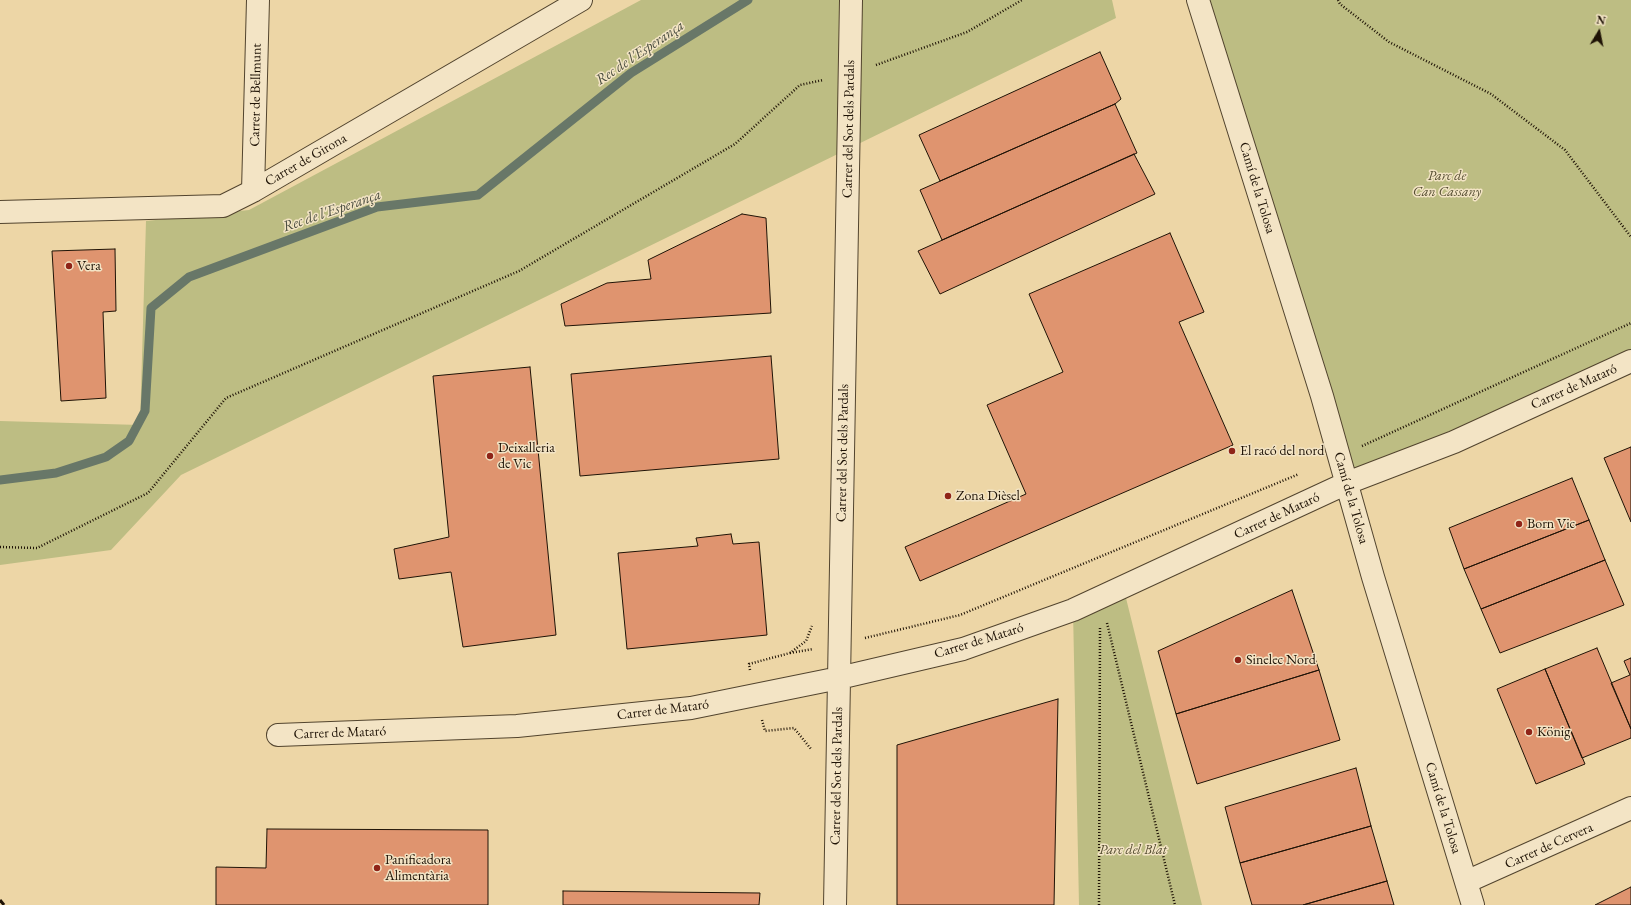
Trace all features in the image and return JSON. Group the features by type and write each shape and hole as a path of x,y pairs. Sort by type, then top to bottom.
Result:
{"street":[{"name":"Carrer de Bellmunt","path":"254,191 258,0"},
{"name":"Carrer de Girona","path":"0,212 224,206 254,191 581,0"},
{"name":"Carrer del Sot dels Pardals","path":"835,905 851,0"},
{"name":"Camí de la Tolosa","path":"1198,0 1322,396 1375,584 1473,905"},
{"name":"Carrer de Mataró","path":"278,735 517,726 691,708 839,678 963,649 1073,610 1347,483 1454,442 1631,361"},
{"name":"Carrer de Cervera","path":"1466,882 1631,808"}],"path":[{"path":"873,66 967,32 1022,0"},
{"path":"1338,0 1340,4 1389,42 1491,94 1565,150 1631,237"},
{"path":"0,547 37,548 148,493 226,398 519,271 735,144 800,85 850,74"},
{"path":"810,756 810,748 794,728 765,731 749,664 790,653 839,644 960,615 1339,457 1631,323"},
{"path":"1099,905 1100,597"},
{"path":"1100,597 1175,905"},
{"path":"790,653 806,641 814,622"}],"green space":[{"path":"641,0 1112,0 1116,18 181,475 111,550 0,565 0,421 140,425 146,221 249,210"},
{"name":"Parc de Can Cassany","path":"1198,0 1631,0 1631,361 1347,483"},
{"name":"Parc del Blat","path":"1123,586 1202,905 1079,905 1073,610"}],"building":[{"path":"1100,52 1121,99 1115,104 940,181 919,135"},
{"path":"1115,104 1137,153 942,240 920,190"},
{"path":"1134,154 1155,194 940,294 918,251"},
{"path":"742,214 766,218 771,313 565,326 561,304 607,283 651,279 648,260"},
{"path":"1170,233 1204,312 1179,322 1233,445 920,581 905,547 1026,494 987,405 1063,372 1029,294"},
{"path":"115,249 116,311 103,312 106,398 61,401 52,251"},
{"path":"771,356 779,459 580,476 571,374"},
{"name":"Deixalleria de Vic","path":"530,367 556,635 463,647 451,572 399,579 394,549 449,537 433,376"},
{"path":"1631,447 1631,522 1604,458"},
{"name":"Born Vic","path":"1572,478 1589,520 1464,569 1449,528"},
{"path":"1589,520 1605,560 1481,609 1464,569"},
{"path":"731,534 733,544 759,542 767,635 627,649 618,553 698,546 696,538"},
{"path":"1605,560 1624,605 1500,653 1481,609"},
{"name":"Sinelec Nord","path":"1292,590 1319,670 1176,714 1158,651"},
{"path":"1597,648 1631,729 1631,738 1582,758 1545,669"},
{"path":"1631,658 1631,729 1611,683 1630,675 1624,661"},
{"path":"1545,669 1585,764 1536,784 1497,689"},
{"path":"1319,670 1340,740 1197,784 1176,714"},
{"path":"1058,699 1054,905 897,905 897,745"},
{"path":"1356,768 1371,826 1240,863 1225,807"},
{"path":"1371,826 1387,881 1303,905 1252,905 1240,863"},
{"name":"Panificadora Alimentària","path":"267,829 488,830 488,905 216,905 216,867 266,868"},
{"path":"1387,881 1394,905 1303,905"},
{"path":"1631,887 1631,905 1595,905"},
{"path":"563,891 760,893 759,905 563,905"}],"waterway":[{"name":"Rec de l'Esperança","path":"0,480 56,473 106,457 129,441 145,411 151,308 189,277 377,207 478,195 631,73 748,0"}],"railway":[{"path":"0,900 4,905"}],"place":[{"name":"Vera","path":"69,266"},
{"name":"El racó del nord","path":"1232,451"},
{"name":"Deixalleria de Vic","path":"490,456"},
{"name":"Zona Dièsel","path":"948,496"},
{"name":"Born Vic","path":"1519,524"},
{"name":"Sinelec Nord","path":"1238,660"},
{"name":"König","path":"1529,732"},
{"name":"Panificadora Alimentària","path":"377,868"}]}
